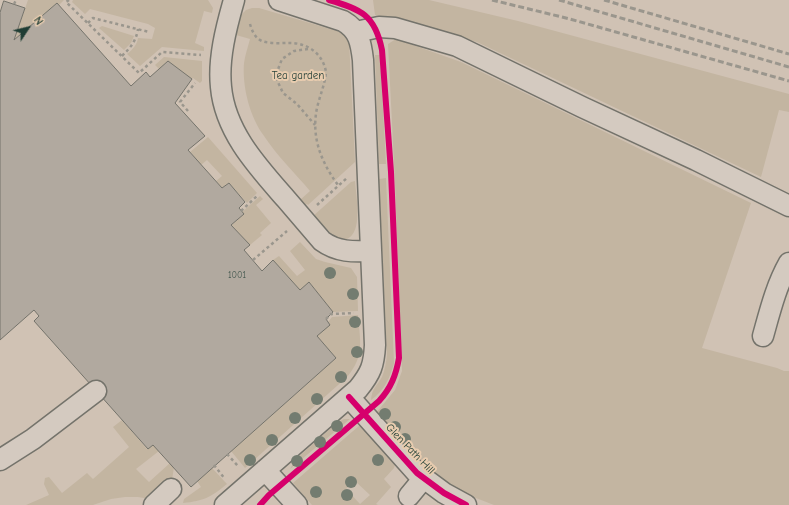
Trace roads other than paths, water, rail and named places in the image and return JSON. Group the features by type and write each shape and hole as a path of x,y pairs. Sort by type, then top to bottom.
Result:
{"lane":[{"path":"234,0 224,43 220,77 221,89 228,115 238,137 250,157 322,241 337,250 370,252"},
{"path":"225,505 349,397 369,375 375,357 360,41 356,32 348,24 338,18 279,0"},
{"path":"356,32 379,27 395,28 457,46 789,206"},
{"path":"763,336 774,299 789,263"},
{"path":"0,460 33,439 96,391"},
{"name":"Glen Path Hill","path":"349,397 423,479 466,505"},
{"path":"266,470 297,505"},
{"path":"409,496 423,479"},
{"path":"154,505 171,489"}],"railway":[{"path":"492,0 570,19 789,81"},
{"path":"559,0 789,67"},
{"path":"604,0 789,54"}],"park label":[{"name":"Tea garden","path":"298,76"}]}
